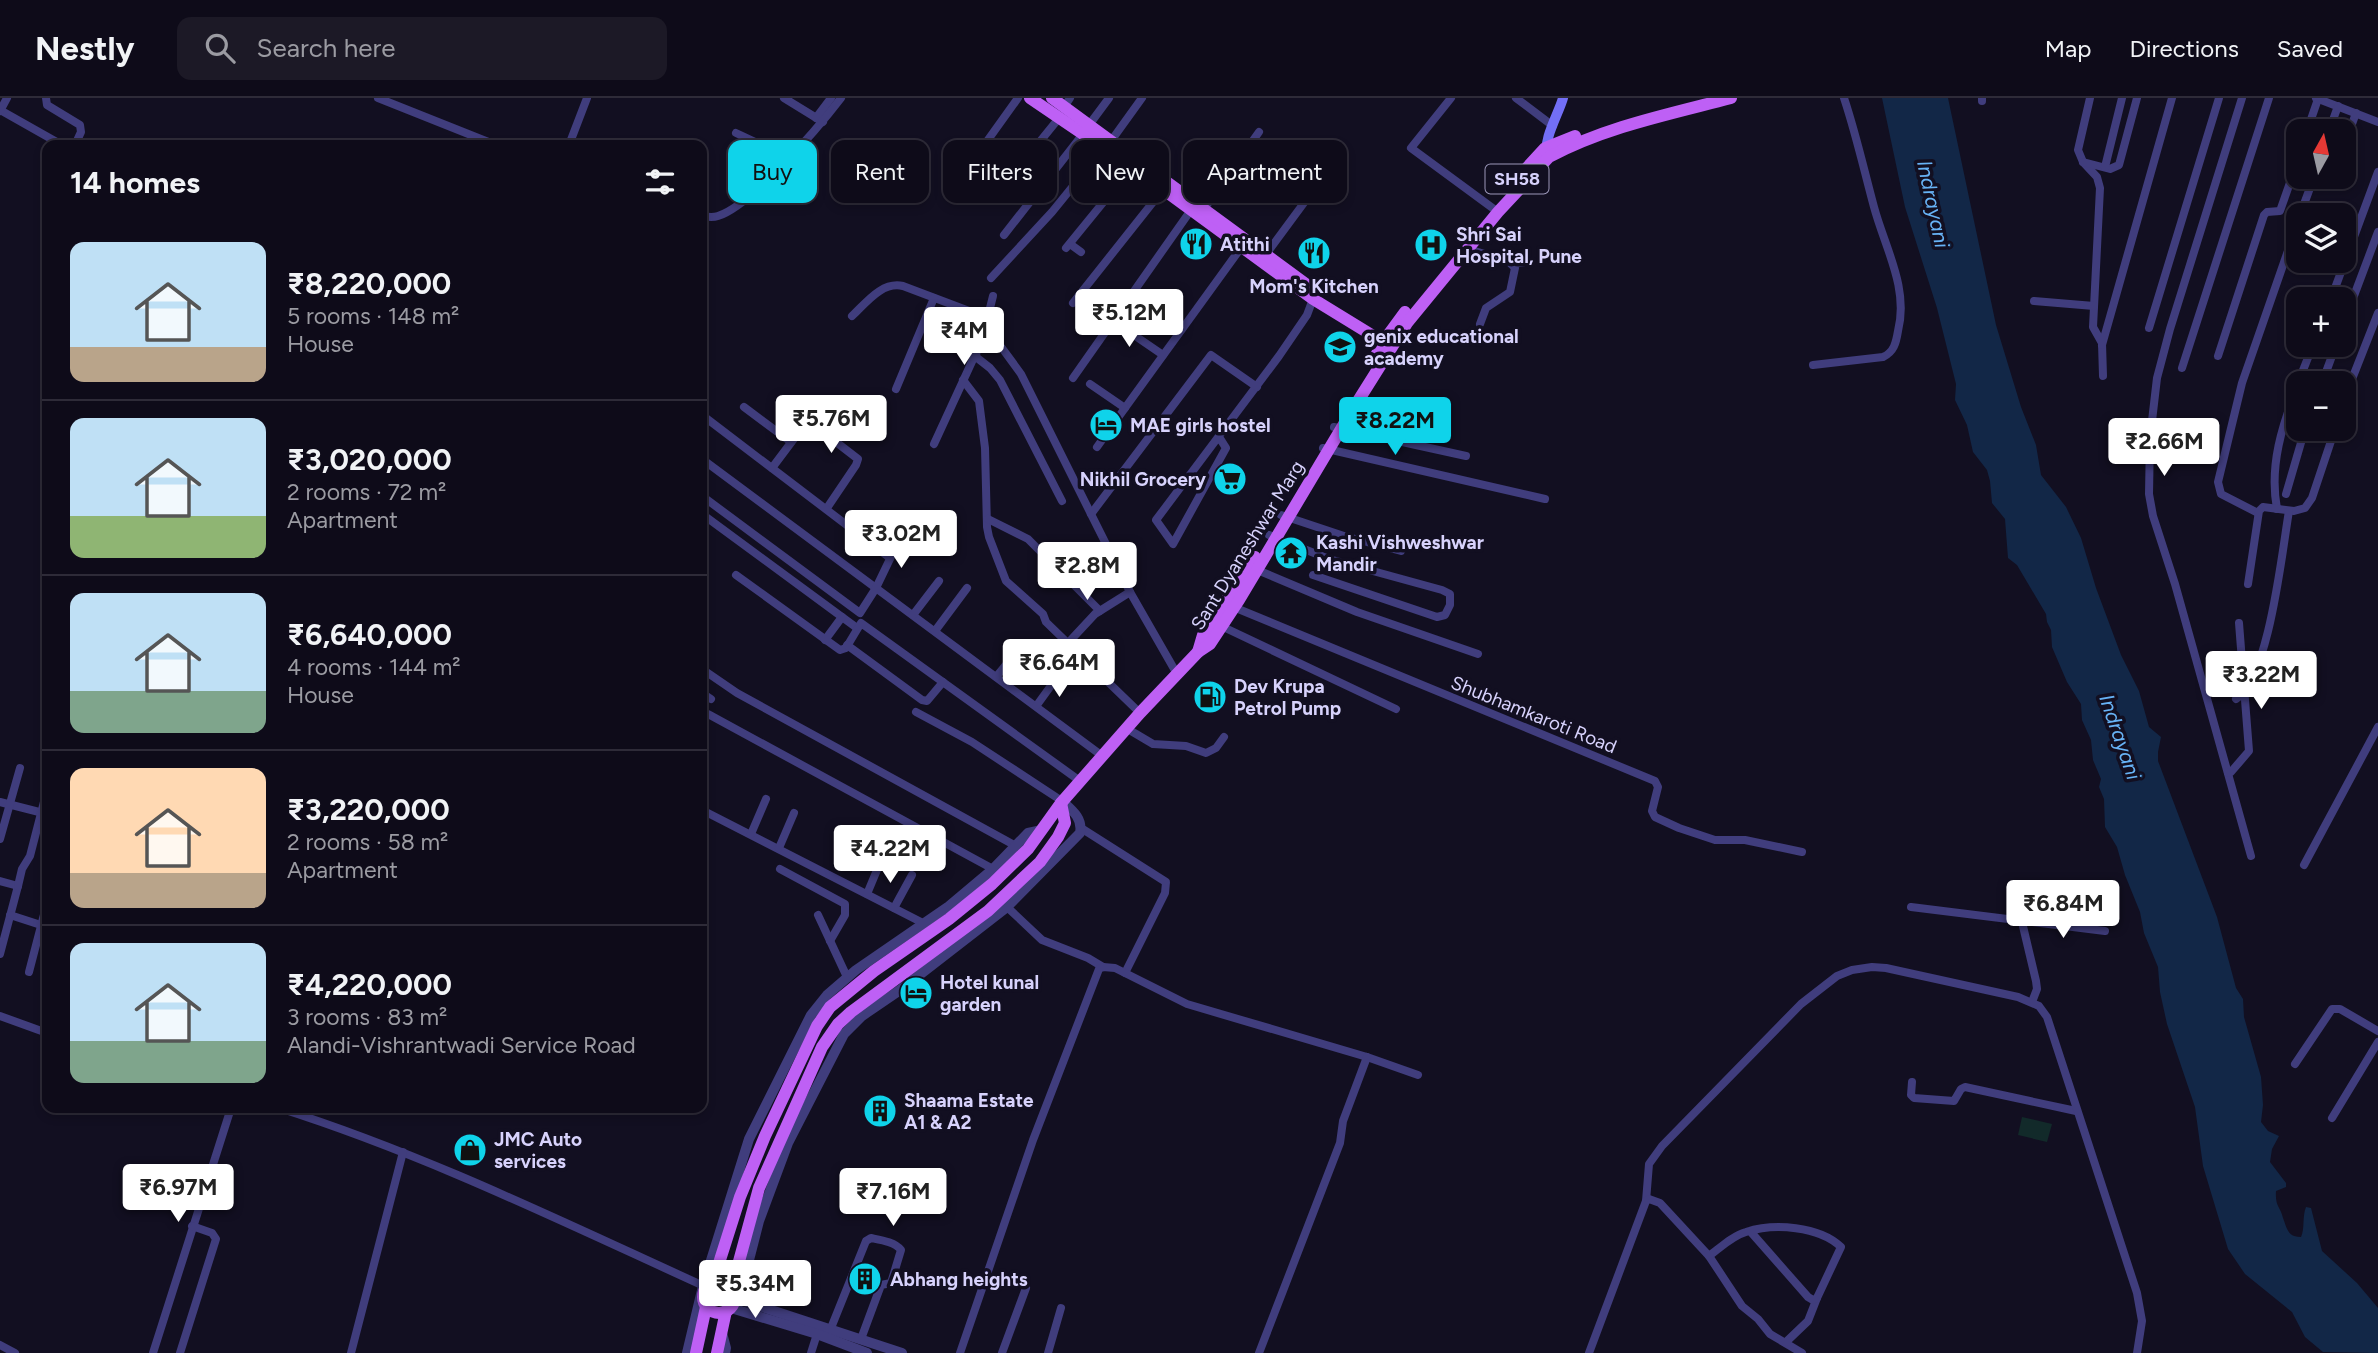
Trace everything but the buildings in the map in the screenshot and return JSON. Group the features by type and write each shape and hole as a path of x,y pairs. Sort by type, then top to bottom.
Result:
{"main road":[{"path":"1030,98 1065,107"},
{"path":"1052,98 1100,140"},
{"path":"1560,113 1563,98"},
{"path":"1547,152 1553,126 1572,98"},
{"name":"SH58","path":"1692,105 1705,98"},
{"name":"SH58","path":"1389,341 1495,210 1547,152 1652,116 1731,98"},
{"name":"SH58","path":"1389,341 1468,249 1495,210 1533,175 1547,152"},
{"path":"1169,189 1263,258 1389,341"},
{"path":"1263,258 1312,299 1389,341"},
{"name":"Sant Dyaneshwar Marg","path":"1061,802 1140,713 1198,652 1210,644 1217,624 1389,341"},
{"path":"696,1353 706,1307 703,1298 707,1285 765,1136 817,1026 830,1007 873,971 949,919 992,884 1028,849 1061,802"},
{"path":"717,1353 731,1301 735,1273 759,1188 822,1047 838,1024 950,946 1040,862 1058,838 1065,823 1061,802"},
{"path":"707,1285 723,1281 731,1301"},
{"path":"706,1307 716,1313 731,1301"}],"street":[{"path":"7,98 0,111 53,140"},
{"path":"46,98 47,105 80,125 81,132 77,140"},
{"path":"378,98 483,140"},
{"path":"571,140 587,98"},
{"path":"784,98 819,120"},
{"path":"819,120 831,98"},
{"path":"803,140 841,98"},
{"path":"988,140 1018,98"},
{"path":"1004,235 1109,98"},
{"path":"1111,140 1142,98"},
{"path":"1451,98 1411,148 1495,210"},
{"path":"1516,98 1553,126"},
{"path":"1813,365 1889,355 1896,342 1902,317 1897,277 1843,98"},
{"path":"2090,98 2078,150 2097,177 2100,188 2093,327 2102,345"},
{"path":"2105,167 2122,98"},
{"path":"2084,162 2114,168 2119,165 2137,98"},
{"path":"2103,376 2102,345 2172,98"},
{"path":"2149,328 2219,98"},
{"path":"2242,98 2157,378 2150,438 2149,494 2153,516 2175,584 2251,856"},
{"path":"2182,368 2269,98"},
{"path":"2311,119 2317,98 2378,122"},
{"path":"2333,119 2338,106"},
{"path":"1040,140 1065,107"},
{"path":"2354,119 2356,113"},
{"path":"1073,378 1112,320 1259,132"},
{"path":"736,133 751,140"},
{"path":"2335,287 2378,172"},
{"path":"991,278 1071,189"},
{"path":"2218,356 2264,215 2267,212 2280,211 2288,189"},
{"path":"707,217 713,218 739,203"},
{"path":"1081,252 1068,246 1103,203"},
{"path":"1073,303 1153,203"},
{"path":"1263,258 1304,203"},
{"path":"2356,290 2378,232"},
{"path":"1097,447 1244,244"},
{"path":"1468,249 1513,264 1531,261"},
{"path":"2258,513 2221,494 2218,482 2242,383 2286,256"},
{"path":"1480,324 1486,308 1510,292 1515,268 1513,264"},
{"path":"852,316 890,285 903,286 988,320"},
{"path":"934,444 984,334 993,296"},
{"path":"897,389 934,298"},
{"path":"1219,437 1226,448 1173,544 1156,520 1219,437 1257,387 1307,315 1312,299"},
{"path":"2034,301 2094,306"},
{"path":"1150,306 1182,329"},
{"path":"2355,371 2378,313"},
{"path":"1112,320 1163,355"},
{"path":"984,334 1002,348 1021,374 1130,592 1177,674"},
{"path":"975,355 977,360 990,368 1000,380 1062,502"},
{"path":"1091,514 1211,355 1257,387"},
{"path":"963,380 979,401 985,448 989,537 1006,581 1043,614 1044,619 1140,713"},
{"path":"1090,384 1125,408"},
{"path":"744,407 791,442"},
{"path":"792,408 858,459 827,508"},
{"path":"707,419 890,558"},
{"path":"772,468 808,420"},
{"path":"2277,509 2274,462 2286,423"},
{"path":"1337,429 1466,456"},
{"path":"2286,494 2301,441"},
{"path":"2248,584 2258,513 2263,507 2300,511 2309,504 2330,441"},
{"path":"1325,449 1545,499"},
{"path":"707,464 1037,705 1101,755"},
{"path":"707,500 860,613 876,588 901,536"},
{"path":"2236,699 2246,691 2263,649 2289,511"},
{"path":"1284,517 1401,551"},
{"path":"707,518 857,628"},
{"path":"988,519 1028,540 1100,611"},
{"path":"1272,537 1371,572 1443,590 1450,594 1450,605 1445,615 1432,615 1313,575"},
{"path":"1253,567 1357,612 1478,654"},
{"path":"736,575 840,650 847,645 861,623 1007,731 1080,781"},
{"path":"913,615 939,581"},
{"path":"935,632 967,588"},
{"path":"1068,643 1100,611 1130,592"},
{"name":"Shubhamkaroti Road","path":"1229,606 1655,781 1658,787 1652,804 1655,817 1679,828 1715,840 1745,840 1802,852"},
{"path":"825,640 842,617"},
{"path":"2228,773 2249,751 2239,623"},
{"path":"1217,624 1396,709"},
{"path":"996,677 1023,644"},
{"path":"847,645 922,700 927,701 943,682"},
{"path":"707,671 737,692 1016,846"},
{"path":"1037,705 1058,676"},
{"path":"707,696 711,698"},
{"path":"916,712 972,742 1061,802 1077,816 1081,828 1080,833 1052,863 1007,907 950,946"},
{"path":"707,714 754,737 993,869"},
{"path":"2304,865 2378,727"},
{"path":"1126,728 1153,744 1186,746 1206,753 1216,748 1224,737"},
{"path":"0,839 20,768"},
{"path":"751,834 766,799"},
{"path":"0,802 42,813"},
{"path":"707,812 923,923"},
{"path":"779,848 794,813"},
{"path":"0,954 22,869 30,856 42,820"},
{"path":"1081,828 1166,882 1165,893 1125,973"},
{"path":"687,1353 742,1158 761,1112 811,1015 827,995 847,977 993,869 1028,833 1042,830"},
{"path":"867,894 887,846"},
{"path":"780,869 845,904 845,915 830,941"},
{"path":"894,908 912,875"},
{"path":"0,881 18,886"},
{"path":"2017,901 2036,981 2032,1002"},
{"path":"1007,907 1042,940 1103,967 1115,968 1188,1004 1418,1075"},
{"path":"1911,907 2105,932"},
{"path":"10,915 42,925"},
{"path":"818,915 847,977"},
{"path":"29,972 42,932"},
{"path":"960,1353 1033,1140 1096,973 1103,967"},
{"path":"1588,1353 1646,1201 1650,1161 1801,1004 1837,976 1862,968 1886,968 2018,997 2039,1006 2047,1017 2139,1301 2142,1321 2137,1353"},
{"path":"2295,1064 2332,1009 2340,1009 2378,1031"},
{"path":"0,1016 42,1031"},
{"path":"2332,1118 2378,1042"},
{"path":"1259,1353 1340,1143 1339,1134 1343,1121 1367,1058"},
{"path":"1912,1082 1911,1095 1914,1098 1954,1101 1965,1087 2076,1111"},
{"path":"153,1353 230,1113"},
{"path":"295,1113 456,1172 707,1285"},
{"path":"351,1353 403,1152"},
{"path":"1646,1201 1653,1199 1660,1203 1709,1256 1742,1306 1758,1319 1770,1334 1802,1353"},
{"path":"180,1353 216,1238 212,1233 192,1226"},
{"path":"1709,1256 1737,1236 1750,1231 1781,1228 1824,1237 1841,1247 1808,1321 1786,1342"},
{"path":"1750,1231 1808,1297 1813,1300 1818,1298"},
{"path":"831,1328 866,1241 871,1238 885,1241 901,1250 891,1283 881,1285 861,1339"},
{"path":"1002,1353 1026,1288"},
{"path":"731,1301 783,1318 831,1328 902,1353"},
{"path":"1048,1353 1060,1308"},
{"path":"783,1318 867,1353"},
{"path":"722,1333 725,1353"},
{"path":"811,1353 817,1334"},
{"path":"0,1345 15,1353"}],"green space":[{"path":"2022,1117 2052,1124 2047,1142 2018,1135"}],"water":[{"name":"Indrayani","path":"1882,98 1948,98 1996,325 2021,407 2036,445 2041,475 2066,507 2081,538 2096,588 2121,655 2139,691 2149,727 2161,737 2158,761 2217,917 2236,988 2243,999 2244,1017 2261,1077 2261,1122 2268,1131 2279,1136 2272,1149 2270,1162 2286,1183 2286,1187 2276,1191 2277,1203 2289,1232 2297,1237 2302,1234 2306,1207 2311,1208 2322,1251 2357,1283 2378,1308 2378,1353 2323,1352 2305,1337 2292,1312 2245,1274 2228,1249 2203,1166 2195,1107 2167,1024 2158,967 2144,933 2140,912 2117,847 2105,827 2104,799 2099,787 2101,779 2093,760 2091,740 2082,720 2081,704 2067,682 2052,647 2046,614 2017,565 2008,558 2005,519 1992,503 1987,470 1973,452 1967,425 1955,400 1956,384 1937,308 1905,207"}],"place":[{"name":"Atithi","path":"1196,244"},
{"name":"Shri Sai Hospital, Pune","path":"1431,245"},
{"name":"Mom's Kitchen","path":"1314,253"},
{"name":"genix educational academy","path":"1340,347"},
{"name":"MAE girls hostel","path":"1106,425"},
{"name":"Nikhil Grocery","path":"1230,479"},
{"name":"Kashi Vishweshwar Mandir","path":"1291,553"},
{"name":"Dev Krupa Petrol Pump","path":"1210,697"},
{"name":"Hotel kunal garden","path":"916,993"},
{"name":"Shaama Estate A1 & A2","path":"880,1111"},
{"name":"JMC Auto services","path":"470,1150"},
{"name":"Abhang heights","path":"865,1279"}]}
